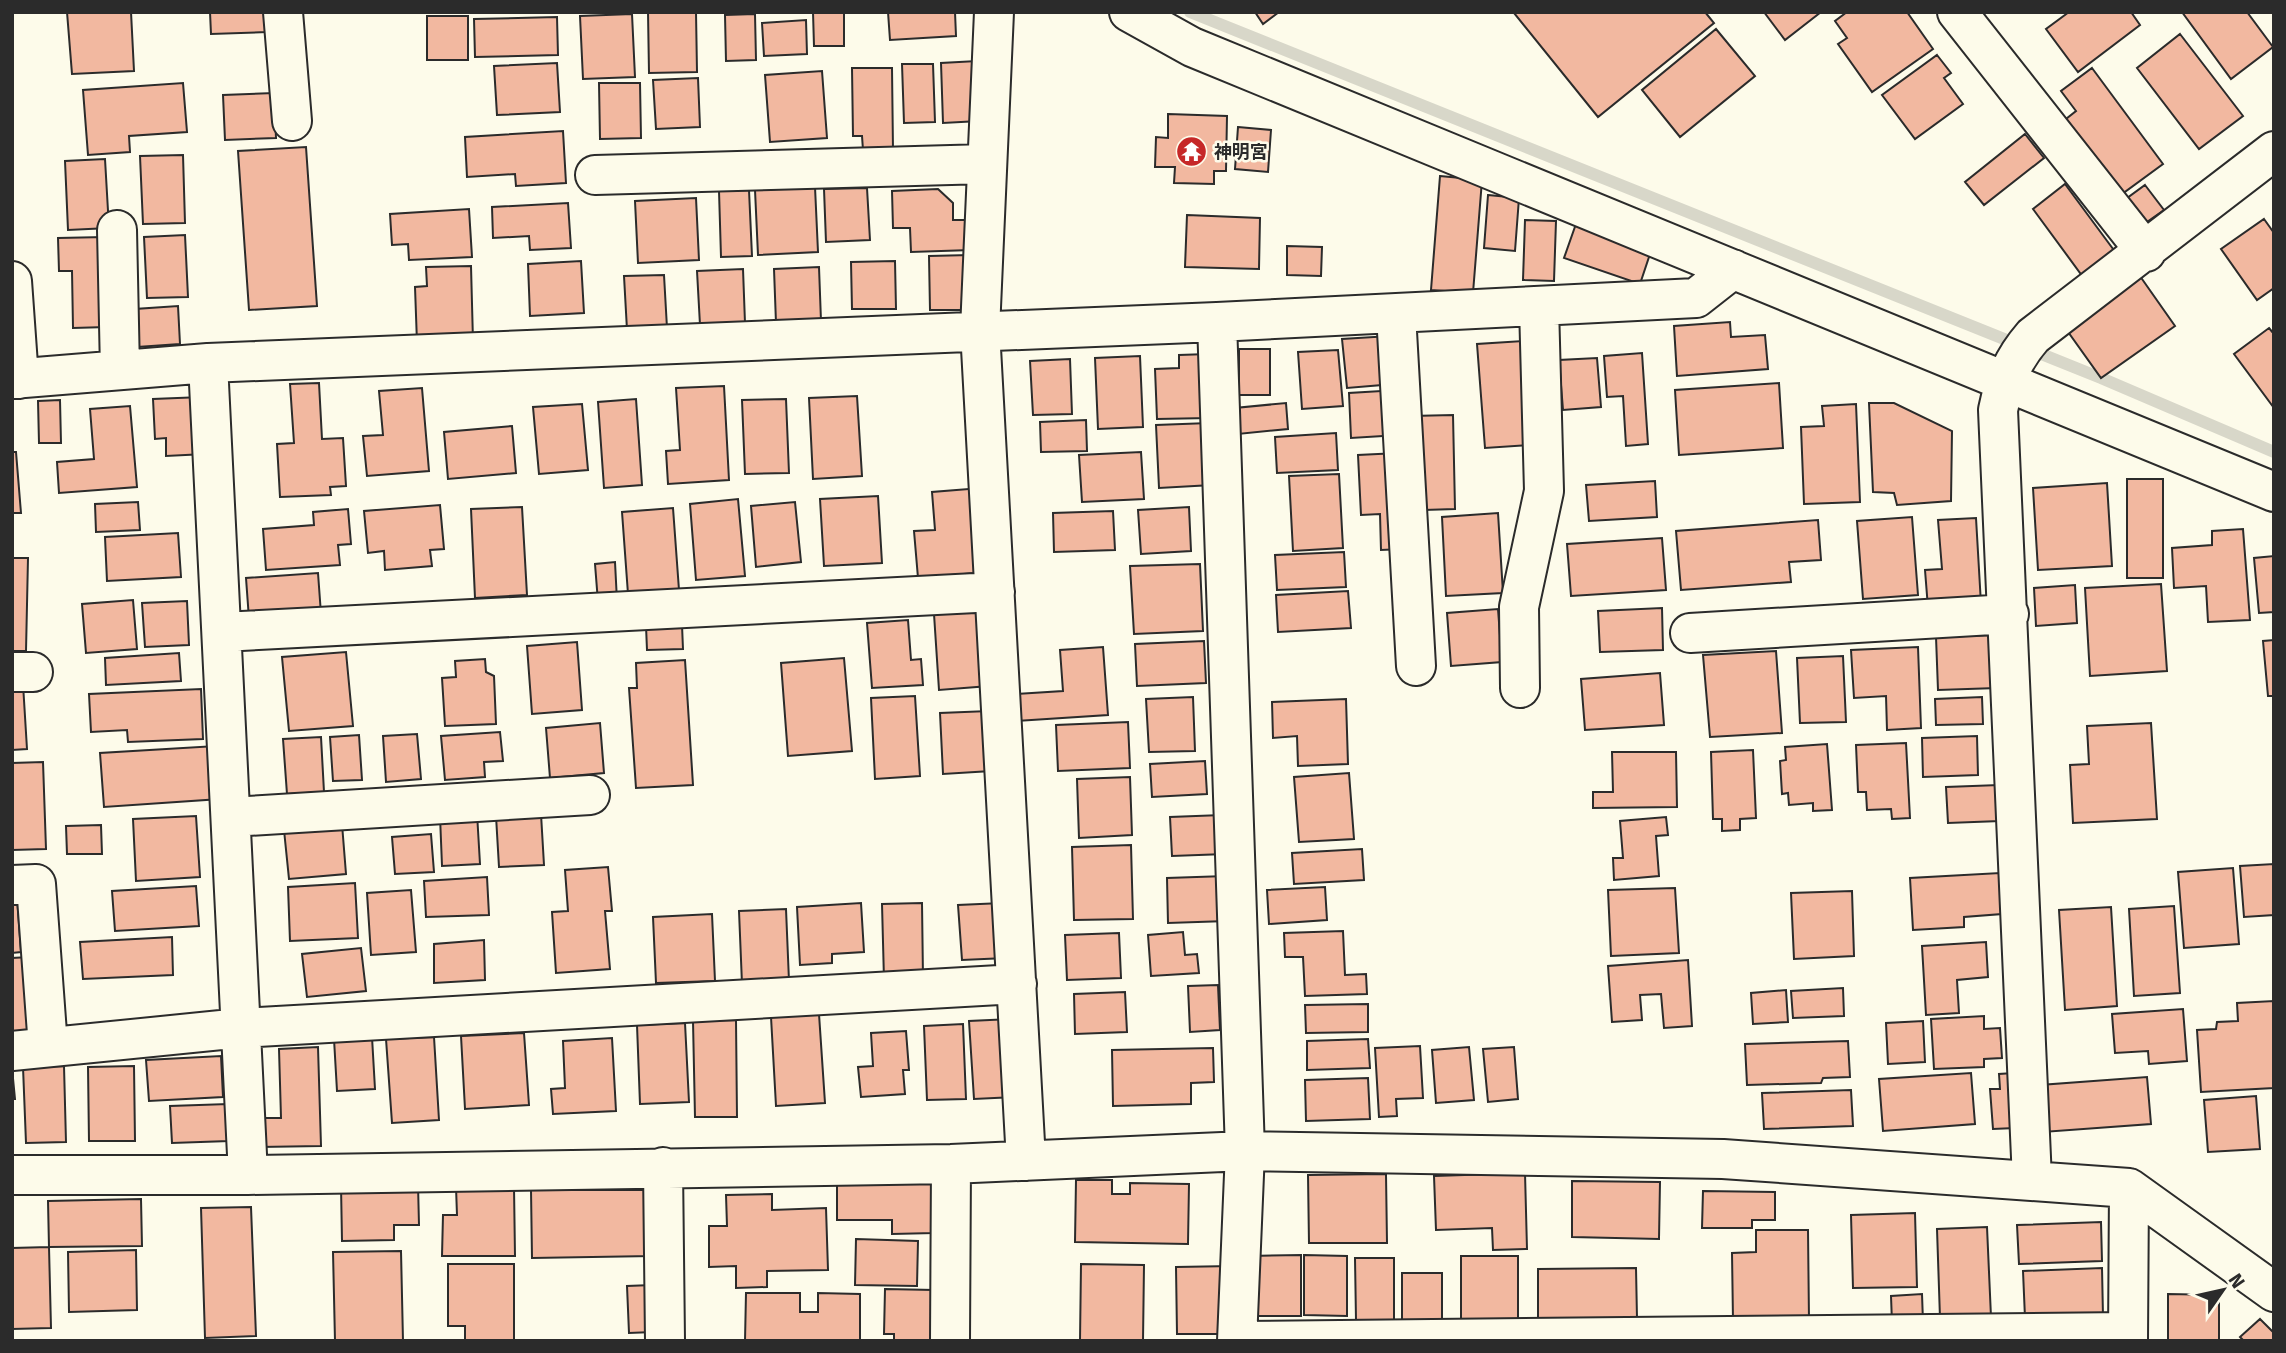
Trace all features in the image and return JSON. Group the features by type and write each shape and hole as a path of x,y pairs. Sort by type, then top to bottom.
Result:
{"street":[{"path":"283,12 292,121"},
{"path":"994,12 980,330 1026,1161"},
{"path":"1129,12 1192,47 2274,492"},
{"path":"1957,12 2146,252"},
{"path":"2032,1180 1998,410 2004,381 2020,352 2033,336 2146,252 2274,151"},
{"path":"595,175 987,164"},
{"path":"117,230 120,370"},
{"path":"12,281 15,379 208,363 1217,322 1696,298 1733,269"},
{"path":"1520,688 1519,607 1544,491 1539,306"},
{"path":"1396,314 1416,666"},
{"path":"1217,322 1245,1151 1237,1341 2128,1337 2129,1188"},
{"path":"208,363 248,1175"},
{"path":"222,632 995,592"},
{"path":"1690,633 2009,614"},
{"path":"231,817 590,795"},
{"path":"12,885 36,884 30,1049 241,1028 1017,984"},
{"path":"12,1175 248,1175 951,1164 1245,1151 1723,1159 2129,1188 2274,1292"},
{"path":"950,1341 951,1164"},
{"path":"663,1167 665,1341"}],"building":[{"path":"67,12 131,12 134,71 72,74"},
{"path":"210,12 266,12 267,32 211,34"},
{"path":"648,12 696,12 697,72 649,73"},
{"path":"813,12 844,12 844,46 814,46"},
{"path":"888,12 955,12 956,36 890,40"},
{"path":"1255,12 1279,12 1263,24"},
{"path":"1705,12 1714,23 1598,117 1514,13"},
{"path":"1764,12 1821,12 1785,40"},
{"path":"1847,12 1907,12 1933,49 1872,92 1838,44 1847,38 1835,21"},
{"path":"2069,12 2131,12 2140,25 2078,72 2046,29"},
{"path":"2182,12 2247,12 2273,47 2231,79"},
{"path":"632,14 635,77 583,79 580,16"},
{"path":"755,14 756,60 726,61 725,15"},
{"path":"427,16 468,16 468,60 427,60"},
{"path":"557,17 558,55 475,57 474,19"},
{"path":"806,20 807,54 764,56 762,23"},
{"path":"1716,29 1755,76 1680,137 1642,90"},
{"path":"2180,34 2243,116 2199,149 2137,68"},
{"path":"1937,55 1951,73 1944,78 1963,104 1915,139 1882,95"},
{"path":"977,61 979,121 943,123 941,63"},
{"path":"557,63 560,112 497,115 494,66"},
{"path":"902,64 933,64 935,122 904,123"},
{"path":"852,68 892,68 893,150 863,150 862,136 853,136"},
{"path":"2092,68 2163,164 2122,194 2066,119 2076,111 2061,91"},
{"path":"822,71 827,138 770,142 765,75"},
{"path":"698,78 700,127 656,129 653,80"},
{"path":"183,83 187,132 129,136 130,152 88,155 83,90"},
{"path":"599,83 640,83 641,138 600,139"},
{"path":"274,93 276,138 225,140 223,95"},
{"name":"神明宮","path":"1168,114 1227,116 1226,171 1214,171 1214,184 1174,183 1175,167 1155,167 1156,137 1168,138"},
{"path":"1238,127 1271,130 1268,172 1235,169"},
{"path":"563,131 566,183 516,186 515,174 467,177 465,137"},
{"path":"2025,134 2044,158 1984,205 1965,182"},
{"path":"306,147 317,306 249,310 238,151"},
{"path":"183,155 185,223 143,224 140,156"},
{"path":"105,159 109,228 68,230 65,161"},
{"path":"1440,176 1482,180 1473,293 1431,290"},
{"path":"2065,184 2116,253 2083,277 2033,209"},
{"path":"2145,185 2164,210 2137,229 2119,204"},
{"path":"815,187 818,252 758,255 755,190"},
{"path":"867,188 870,240 826,242 824,189"},
{"path":"938,189 953,203 953,220 970,220 971,250 911,252 910,228 893,228 892,191"},
{"path":"749,190 752,256 721,257 719,191"},
{"path":"1488,195 1519,198 1515,251 1484,248"},
{"path":"696,198 699,260 638,263 635,201"},
{"path":"568,203 571,248 530,250 529,236 493,238 492,207"},
{"path":"469,209 472,257 409,260 408,244 392,245 390,214"},
{"path":"1187,215 1260,218 1259,269 1185,267"},
{"path":"2264,219 2274,233 2274,288 2257,300 2221,249"},
{"path":"1525,220 1556,221 1554,281 1523,280"},
{"path":"1577,221 1652,248 1640,284 1564,258"},
{"path":"185,235 188,297 147,298 144,237"},
{"path":"105,237 107,327 73,328 72,271 59,271 58,238"},
{"path":"1287,246 1322,247 1321,276 1287,275"},
{"path":"970,255 971,310 930,310 929,256"},
{"path":"581,261 584,313 530,316 528,264"},
{"path":"895,261 896,309 852,309 851,262"},
{"path":"471,266 473,341 417,343 415,287 427,286 426,267"},
{"path":"819,267 821,321 776,323 774,269"},
{"path":"743,269 745,323 700,325 697,271"},
{"path":"2135,269 2175,326 2101,378 2061,322"},
{"path":"664,275 667,328 627,330 624,276"},
{"path":"178,306 180,344 137,347 135,309"},
{"path":"1730,322 1731,337 1765,335 1768,369 1677,376 1674,326"},
{"path":"2269,328 2274,334 2274,408 2234,354"},
{"path":"1390,336 1394,384 1347,388 1342,339"},
{"path":"1523,341 1531,445 1485,448 1477,344"},
{"path":"1239,349 1270,349 1270,395 1239,395"},
{"path":"1338,350 1343,406 1302,409 1298,352"},
{"path":"1642,353 1648,444 1626,446 1623,396 1607,397 1604,356"},
{"path":"1208,354 1209,418 1157,419 1155,369 1179,368 1179,355"},
{"path":"1140,356 1143,427 1098,429 1095,358"},
{"path":"1597,358 1601,407 1563,410 1559,360"},
{"path":"1070,359 1072,414 1033,415 1030,361"},
{"path":"319,383 322,439 343,438 346,486 330,487 331,495 280,497 277,444 294,443 290,384"},
{"path":"1779,383 1783,448 1679,455 1675,390"},
{"path":"724,386 729,480 668,484 666,451 680,450 676,388"},
{"path":"422,388 429,471 367,476 363,436 383,435 379,391"},
{"path":"1398,390 1399,435 1351,438 1349,393"},
{"path":"857,396 862,476 813,479 809,398"},
{"path":"202,397 205,454 166,456 166,438 155,439 153,399"},
{"path":"636,399 642,485 604,488 598,402"},
{"path":"786,399 789,473 745,474 742,400"},
{"path":"60,400 61,443 39,443 38,401"},
{"path":"1286,403 1288,429 1238,434 1235,408"},
{"path":"1869,403 1894,403 1952,431 1951,501 1897,505 1894,493 1873,492"},
{"path":"582,404 588,470 539,474 533,407"},
{"path":"1856,404 1860,502 1804,504 1801,427 1824,426 1822,406"},
{"path":"130,406 137,487 59,493 57,462 94,459 90,409"},
{"path":"1453,415 1455,509 1424,510 1411,416"},
{"path":"1086,420 1087,451 1041,452 1040,422"},
{"path":"1209,423 1212,485 1159,488 1156,425"},
{"path":"512,426 516,473 448,479 444,432"},
{"path":"1336,433 1338,470 1277,473 1275,437"},
{"path":"12,452 16,452 21,513 12,513"},
{"path":"1141,452 1144,499 1082,502 1079,455"},
{"path":"1398,453 1403,549 1381,550 1380,514 1361,515 1358,455"},
{"path":"1339,474 1343,548 1293,551 1289,476"},
{"path":"2127,479 2163,479 2163,578 2127,578"},
{"path":"1655,481 1657,517 1589,521 1586,485"},
{"path":"2107,483 2112,566 2038,570 2033,488"},
{"path":"981,488 987,572 918,578 914,531 935,530 932,492"},
{"path":"878,496 882,563 824,566 820,499"},
{"path":"738,499 745,576 696,580 690,504"},
{"path":"138,502 140,530 96,532 95,504"},
{"path":"795,502 801,562 756,567 751,506"},
{"path":"440,505 444,549 430,550 432,566 385,570 384,551 368,553 364,511"},
{"path":"522,507 527,595 475,598 471,509"},
{"path":"1189,507 1191,551 1141,554 1138,510"},
{"path":"673,508 679,590 628,594 622,512"},
{"path":"348,509 351,544 338,545 340,565 266,570 263,529 314,525 313,512"},
{"path":"1113,511 1115,550 1054,552 1053,513"},
{"path":"1498,513 1503,593 1446,596 1442,517"},
{"path":"1912,517 1918,595 1863,599 1857,521"},
{"path":"1976,518 1981,604 1928,608 1925,570 1942,569 1938,520"},
{"path":"1818,520 1821,560 1789,562 1791,582 1681,590 1676,531"},
{"path":"2243,529 2250,620 2208,622 2206,586 2174,588 2172,548 2212,545 2212,531"},
{"path":"178,533 181,577 107,581 105,537"},
{"path":"1662,538 1666,590 1571,596 1567,544"},
{"path":"1344,552 1346,587 1277,590 1275,555"},
{"path":"2274,556 2274,612 2259,613 2254,558"},
{"path":"12,558 28,558 26,651 12,651"},
{"path":"615,562 617,601 598,602 595,564"},
{"path":"1200,564 1203,631 1134,634 1130,566"},
{"path":"318,573 321,614 249,619 246,578"},
{"path":"2161,584 2167,671 2090,676 2085,588"},
{"path":"2075,585 2077,623 2036,626 2034,588"},
{"path":"1348,591 1351,628 1278,632 1276,595"},
{"path":"133,600 137,649 86,653 82,604"},
{"path":"187,601 189,645 145,647 142,603"},
{"path":"1662,608 1663,650 1600,652 1598,611"},
{"path":"1498,609 1502,662 1451,666 1447,613"},
{"path":"985,611 989,686 939,690 934,614"},
{"path":"908,620 911,660 921,659 923,685 872,688 867,623"},
{"path":"682,625 683,649 647,650 646,626"},
{"path":"1994,635 1997,688 1938,690 1936,637"},
{"path":"2274,640 2274,696 2268,696 2263,641"},
{"path":"1204,641 1206,683 1137,686 1135,644"},
{"path":"577,642 582,710 532,714 527,646"},
{"path":"1103,647 1108,715 1015,721 1014,694 1063,691 1060,650"},
{"path":"1918,647 1921,728 1887,730 1886,696 1854,698 1851,650"},
{"path":"1776,651 1782,733 1710,737 1703,655"},
{"path":"346,652 353,726 289,731 282,657"},
{"path":"179,653 181,681 106,685 105,658"},
{"path":"1843,656 1846,722 1800,723 1797,658"},
{"path":"844,658 852,751 788,756 781,663"},
{"path":"485,659 486,672 494,676 496,724 445,726 442,678 456,677 455,661"},
{"path":"685,660 693,785 636,788 629,688 637,688 636,663"},
{"path":"1660,673 1664,725 1585,730 1581,679"},
{"path":"12,684 23,684 27,749 12,750"},
{"path":"201,689 203,739 128,742 127,730 91,732 89,694"},
{"path":"915,696 920,776 875,779 871,698"},
{"path":"1193,697 1195,751 1149,752 1146,699"},
{"path":"1982,697 1983,724 1936,725 1935,699"},
{"path":"1346,699 1348,764 1298,766 1297,736 1273,738 1272,702"},
{"path":"989,711 991,771 943,774 940,713"},
{"path":"1128,722 1130,768 1058,771 1056,725"},
{"path":"600,723 604,773 550,778 546,728"},
{"path":"2151,723 2157,819 2073,823 2070,765 2089,764 2087,726"},
{"path":"500,732 503,761 484,762 485,777 445,780 441,736"},
{"path":"417,734 421,779 386,782 383,736"},
{"path":"359,735 362,780 333,781 330,737"},
{"path":"1977,736 1978,775 1923,777 1922,738"},
{"path":"321,737 324,792 287,794 283,739"},
{"path":"1906,743 1910,818 1892,819 1891,809 1867,810 1866,792 1858,792 1856,745"},
{"path":"1827,744 1832,810 1813,811 1813,803 1789,805 1788,793 1782,794 1780,761 1786,760 1785,747"},
{"path":"216,746 220,799 104,807 100,753"},
{"path":"1753,750 1756,818 1740,819 1740,830 1722,831 1722,819 1713,819 1711,752"},
{"path":"1612,752 1676,752 1677,807 1593,808 1593,792 1613,792"},
{"path":"1205,761 1207,794 1152,797 1150,764"},
{"path":"43,762 46,849 12,850 12,763"},
{"path":"1349,773 1354,839 1299,842 1294,777"},
{"path":"1130,777 1132,835 1079,838 1077,779"},
{"path":"1999,785 2000,821 1948,823 1946,787"},
{"path":"477,813 480,864 442,866 440,816"},
{"path":"541,814 544,865 499,867 496,816"},
{"path":"1222,815 1225,854 1172,856 1170,817"},
{"path":"196,816 200,877 136,881 133,819"},
{"path":"1666,817 1668,835 1656,836 1659,876 1614,880 1613,858 1623,858 1620,821"},
{"path":"342,824 346,874 289,879 284,830"},
{"path":"101,825 102,854 67,854 66,826"},
{"path":"431,834 434,872 395,874 392,837"},
{"path":"1131,845 1133,919 1074,920 1072,847"},
{"path":"1362,849 1364,880 1294,884 1292,853"},
{"path":"2274,864 2274,915 2244,917 2240,866"},
{"path":"608,867 612,911 605,911 610,969 556,973 552,912 568,911 565,870"},
{"path":"2233,868 2239,944 2184,948 2178,872"},
{"path":"2000,873 2002,914 1964,917 1964,927 1913,930 1910,878"},
{"path":"1226,876 1227,921 1168,923 1167,878"},
{"path":"487,877 489,915 426,917 424,881"},
{"path":"355,883 358,938 290,941 288,887"},
{"path":"196,886 199,926 115,931 112,891"},
{"path":"1325,887 1327,920 1269,924 1267,890"},
{"path":"1675,888 1679,953 1611,956 1608,890"},
{"path":"411,890 416,952 371,955 367,893"},
{"path":"1852,891 1854,956 1794,959 1791,893"},
{"path":"17,897 21,952 12,953 12,898"},
{"path":"861,903 864,952 832,954 832,963 800,965 797,907"},
{"path":"922,903 923,978 884,980 882,904"},
{"path":"1002,903 1006,958 962,960 958,905"},
{"path":"2174,906 2180,993 2134,996 2129,909"},
{"path":"2111,907 2117,1006 2065,1010 2059,910"},
{"path":"786,909 789,981 742,984 739,911"},
{"path":"712,914 715,981 656,983 653,917"},
{"path":"1343,931 1345,975 1366,974 1367,994 1305,996 1303,957 1285,957 1284,933"},
{"path":"1183,932 1185,955 1197,954 1199,973 1151,976 1148,935"},
{"path":"1119,933 1121,978 1067,980 1065,935"},
{"path":"172,937 173,975 83,979 80,942"},
{"path":"484,940 485,980 434,983 434,944"},
{"path":"1986,942 1988,977 1957,980 1959,1013 1926,1015 1922,946"},
{"path":"361,948 366,991 307,997 302,954"},
{"path":"29,957 36,1038 12,1039 12,958"},
{"path":"1688,960 1692,1026 1664,1028 1661,994 1640,995 1642,1020 1612,1022 1608,966"},
{"path":"1218,985 1220,1030 1190,1032 1188,986"},
{"path":"1843,988 1844,1016 1793,1018 1791,991"},
{"path":"1786,990 1788,1022 1753,1024 1751,993"},
{"path":"1125,992 1127,1032 1075,1034 1074,994"},
{"path":"2274,1001 2274,1088 2201,1092 2197,1030 2216,1029 2217,1022 2238,1021 2237,1003"},
{"path":"1368,1004 1368,1032 1306,1033 1305,1005"},
{"path":"2183,1009 2187,1061 2149,1064 2148,1051 2115,1053 2112,1014"},
{"path":"819,1014 825,1103 776,1106 771,1017"},
{"path":"1984,1016 1984,1029 2000,1028 2002,1058 1984,1059 1984,1067 1934,1069 1931,1019"},
{"path":"1011,1019 1015,1097 974,1099 969,1021"},
{"path":"736,1020 737,1117 695,1117 693,1021"},
{"path":"1923,1021 1925,1062 1888,1064 1886,1023"},
{"path":"685,1023 689,1102 640,1104 637,1025"},
{"path":"963,1024 966,1099 927,1100 924,1026"},
{"path":"906,1031 909,1070 903,1070 905,1094 861,1097 858,1067 873,1066 871,1033"},
{"path":"524,1033 529,1105 465,1109 461,1036"},
{"path":"372,1037 375,1089 337,1091 334,1039"},
{"path":"434,1037 439,1120 392,1123 386,1039"},
{"path":"612,1038 616,1111 553,1114 551,1089 565,1088 563,1041"},
{"path":"1368,1039 1370,1068 1307,1070 1307,1041"},
{"path":"1848,1041 1850,1077 1823,1078 1821,1083 1747,1085 1745,1044"},
{"path":"1420,1046 1423,1098 1396,1099 1397,1116 1379,1117 1375,1048"},
{"path":"318,1047 321,1146 259,1147 258,1118 281,1118 279,1049"},
{"path":"1469,1047 1474,1100 1436,1103 1432,1050"},
{"path":"1514,1047 1518,1099 1488,1102 1483,1049"},
{"path":"1213,1048 1214,1082 1191,1083 1191,1104 1113,1106 1112,1050"},
{"path":"221,1056 223,1097 149,1101 146,1060"},
{"path":"64,1066 66,1142 26,1143 23,1067"},
{"path":"134,1066 135,1141 89,1141 88,1067"},
{"path":"12,1068 15,1099 12,1099"},
{"path":"1971,1073 1975,1124 1883,1131 1879,1079"},
{"path":"2013,1073 2015,1128 1993,1129 1990,1089 2000,1089 1999,1074"},
{"path":"2147,1077 2151,1124 2043,1132 2040,1085"},
{"path":"1368,1078 1370,1119 1306,1121 1305,1080"},
{"path":"1851,1090 1853,1126 1764,1129 1762,1093"},
{"path":"2256,1096 2260,1149 2208,1152 2204,1100"},
{"path":"228,1104 229,1141 172,1143 170,1106"},
{"path":"1525,1173 1527,1249 1493,1250 1492,1228 1436,1230 1434,1176"},
{"path":"1386,1174 1387,1243 1309,1243 1308,1175"},
{"path":"934,1178 934,1233 892,1234 892,1220 837,1220 837,1179"},
{"path":"1076,1180 1112,1180 1112,1194 1130,1194 1130,1183 1189,1184 1188,1244 1075,1242"},
{"path":"1572,1181 1660,1182 1659,1239 1572,1237"},
{"path":"418,1184 419,1225 394,1225 394,1240 342,1241 341,1186"},
{"path":"456,1187 514,1187 515,1256 442,1256 443,1215 457,1215"},
{"path":"531,1190 651,1190 652,1256 532,1258"},
{"path":"1703,1191 1775,1192 1775,1220 1752,1220 1752,1228 1702,1228"},
{"path":"772,1194 772,1210 826,1208 828,1270 767,1271 767,1287 736,1288 736,1266 709,1267 709,1226 727,1226 726,1195"},
{"path":"141,1199 142,1246 49,1247 48,1201"},
{"path":"251,1207 256,1336 205,1338 201,1208"},
{"path":"1915,1213 1917,1287 1853,1288 1851,1215"},
{"path":"2101,1222 2102,1261 2019,1264 2017,1225"},
{"path":"1987,1227 1991,1317 1940,1318 1937,1229"},
{"path":"1756,1230 1808,1230 1809,1320 1733,1320 1732,1253 1756,1252"},
{"path":"856,1239 918,1241 917,1286 855,1285"},
{"path":"49,1247 51,1328 12,1329 12,1248"},
{"path":"136,1250 137,1310 69,1312 68,1252"},
{"path":"401,1251 403,1341 335,1341 333,1252"},
{"path":"1301,1255 1301,1316 1250,1316 1249,1256"},
{"path":"1304,1255 1347,1256 1347,1316 1304,1315"},
{"path":"1461,1256 1518,1256 1518,1322 1461,1322"},
{"path":"1355,1258 1394,1258 1394,1320 1356,1320"},
{"path":"448,1264 514,1264 514,1341 465,1341 465,1326 448,1326"},
{"path":"1081,1264 1144,1265 1143,1341 1080,1341"},
{"path":"1232,1266 1233,1334 1177,1334 1176,1267"},
{"path":"1636,1268 1637,1318 1538,1318 1538,1269"},
{"path":"2102,1268 2103,1316 2025,1318 2023,1271"},
{"path":"1402,1273 1442,1273 1442,1322 1402,1322"},
{"path":"652,1285 653,1332 629,1333 627,1286"},
{"path":"885,1289 934,1290 932,1341 894,1341 894,1334 884,1334"},
{"path":"746,1293 800,1293 800,1312 818,1312 818,1293 860,1294 860,1341 745,1341"},
{"path":"1922,1294 1923,1322 1892,1323 1891,1296"},
{"path":"2168,1294 2219,1295 2219,1341 2168,1341"},
{"path":"2260,1319 2274,1333 2274,1341 2244,1341 2240,1337"}],"waterway":[{"path":"1190,12 2101,378 2274,452"}],"place":[{"name":"神明宮","path":"1191,152"}]}
